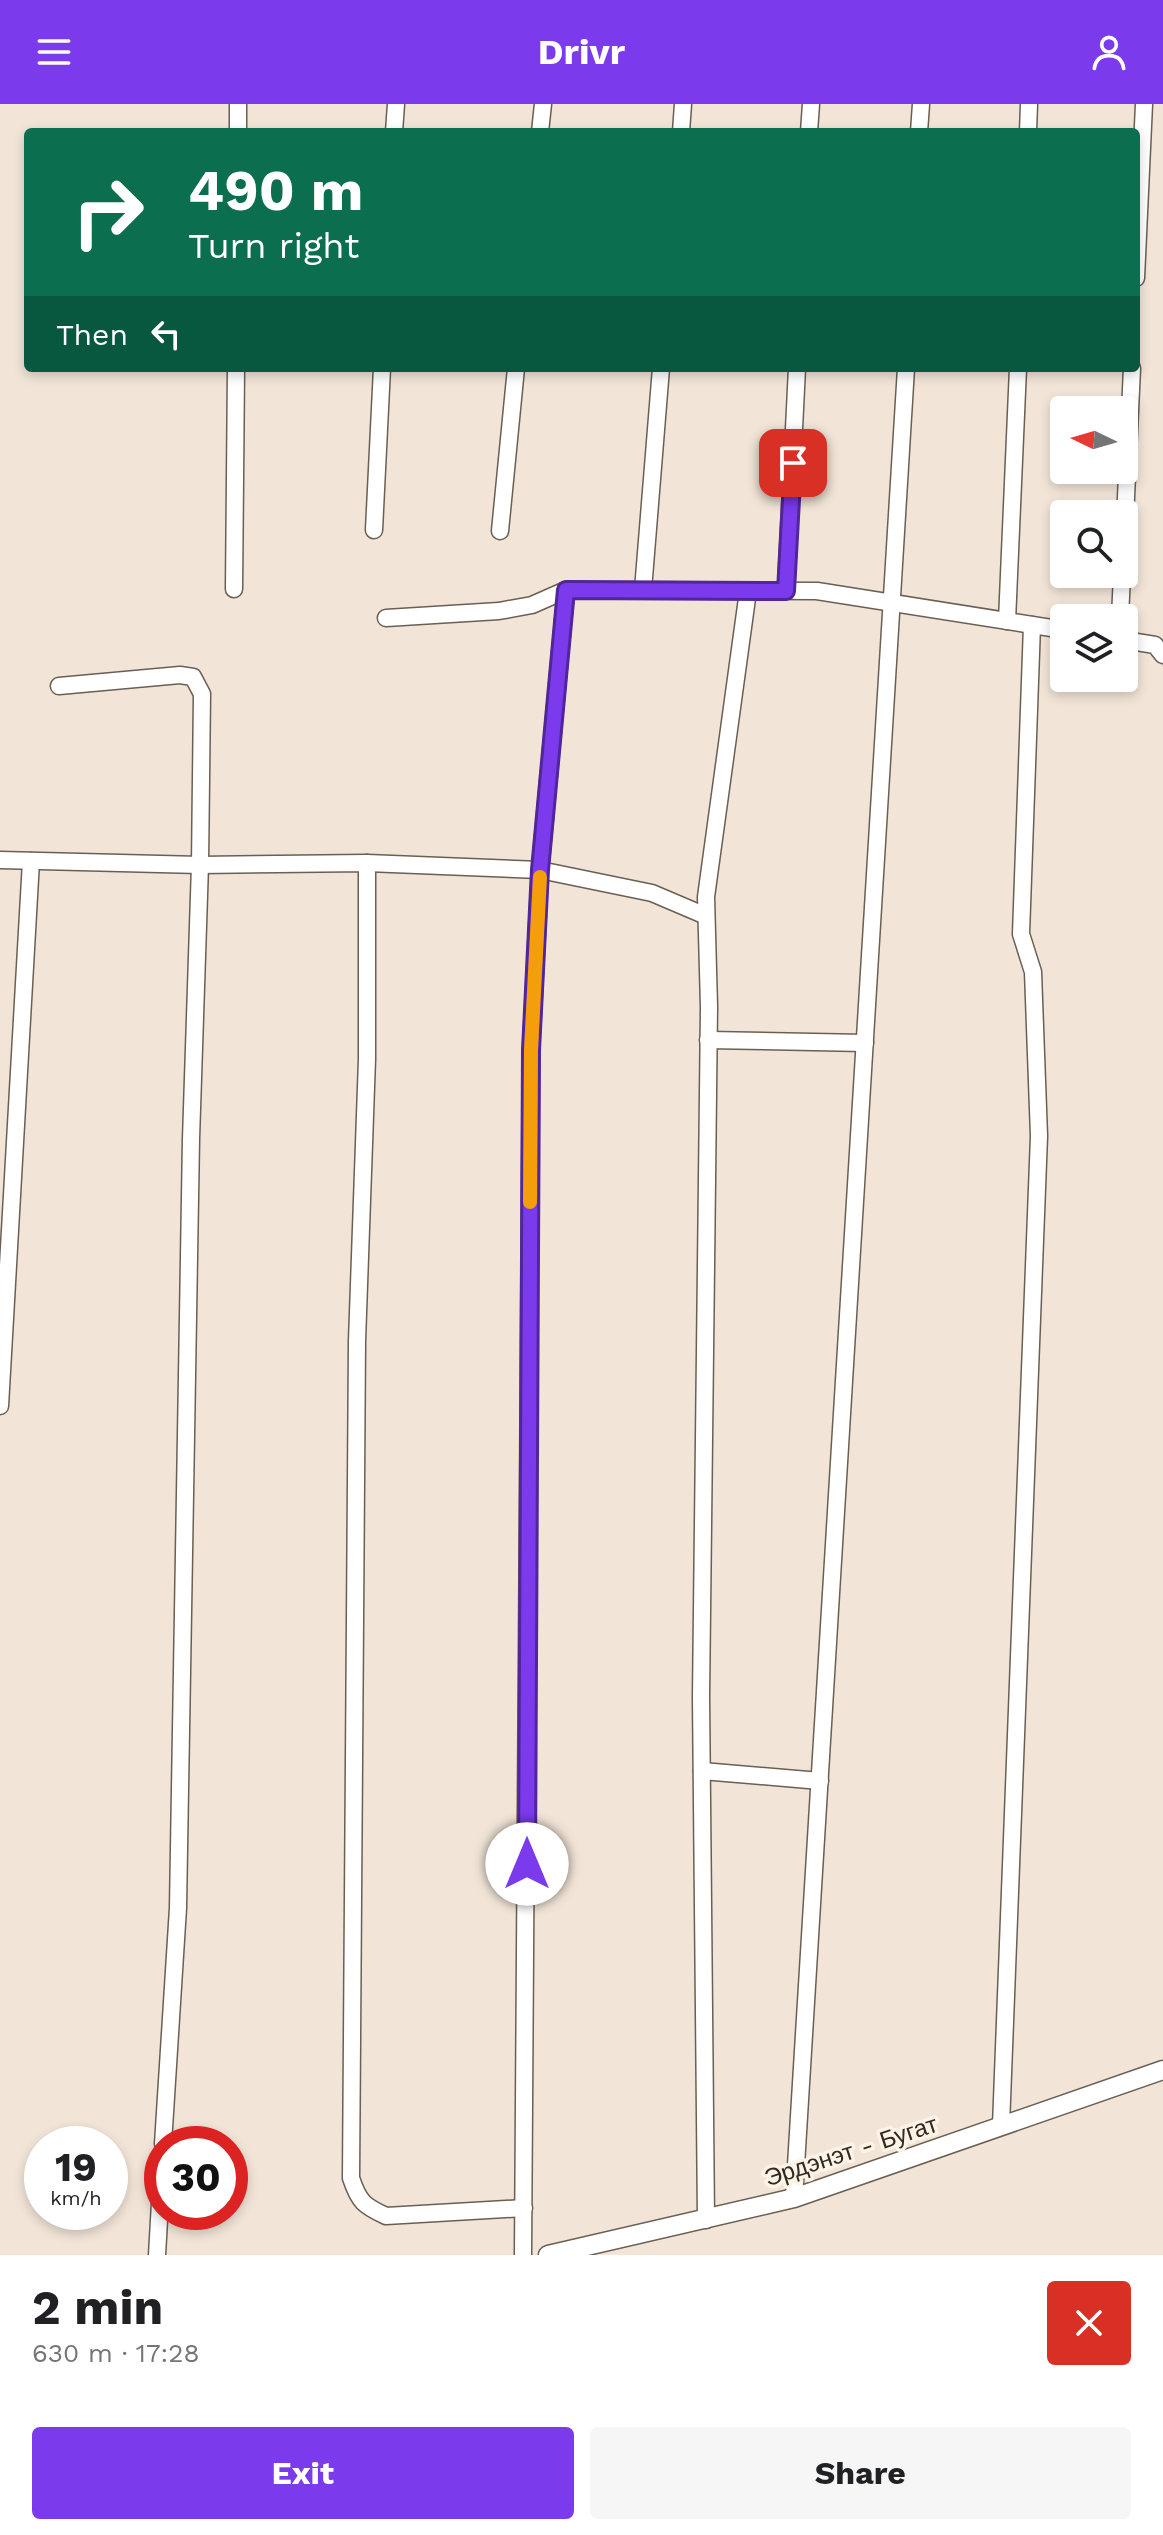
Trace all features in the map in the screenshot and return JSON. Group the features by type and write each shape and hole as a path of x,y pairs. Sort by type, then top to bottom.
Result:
{"street":[{"path":"238,104 238,128"},
{"path":"394,128 396,104"},
{"path":"540,128 543,104"},
{"path":"681,128 683,104"},
{"path":"809,128 811,104"},
{"path":"919,128 921,104"},
{"path":"1028,128 1029,104"},
{"path":"1140,191 1144,104"},
{"path":"234,589 236,372"},
{"path":"374,530 382,372"},
{"path":"500,531 516,372"},
{"path":"643,590 661,372"},
{"path":"786,591 797,372"},
{"path":"794,2198 906,372"},
{"path":"1007,621 1018,372"},
{"path":"1126,500 1132,372"},
{"path":"523,2255 531,1050 540,870 566,590"},
{"path":"386,618 499,611 532,605 566,590 817,591 1050,628"},
{"path":"706,2220 702,1771 708,1040 706,897 748,591"},
{"path":"1001,2126 1039,1136 1033,972 1021,934 1032,625"},
{"path":"1138,642 1155,645 1163,655"},
{"path":"59,686 180,675 193,677 202,694 178,1908 164,2126"},
{"path":"0,860 200,865 367,863 540,870 652,893 706,916"},
{"path":"0,1406 31,861"},
{"path":"367,863 367,1059 357,1341 351,2178 357,2196 367,2208 386,2216 524,2208"},
{"path":"708,1040 865,1043"},
{"path":"702,1771 820,1781"},
{"name":"Эрдэнэт - Бугат","path":"548,2255 794,2198 1163,2070"},
{"path":"157,2255 158,2230"}],"slow traffic":[{"path":"530,1202 531,1050 540,877"}],"route":[{"path":"527,1864 531,1050 540,870 566,590 786,591 793,463"}]}
